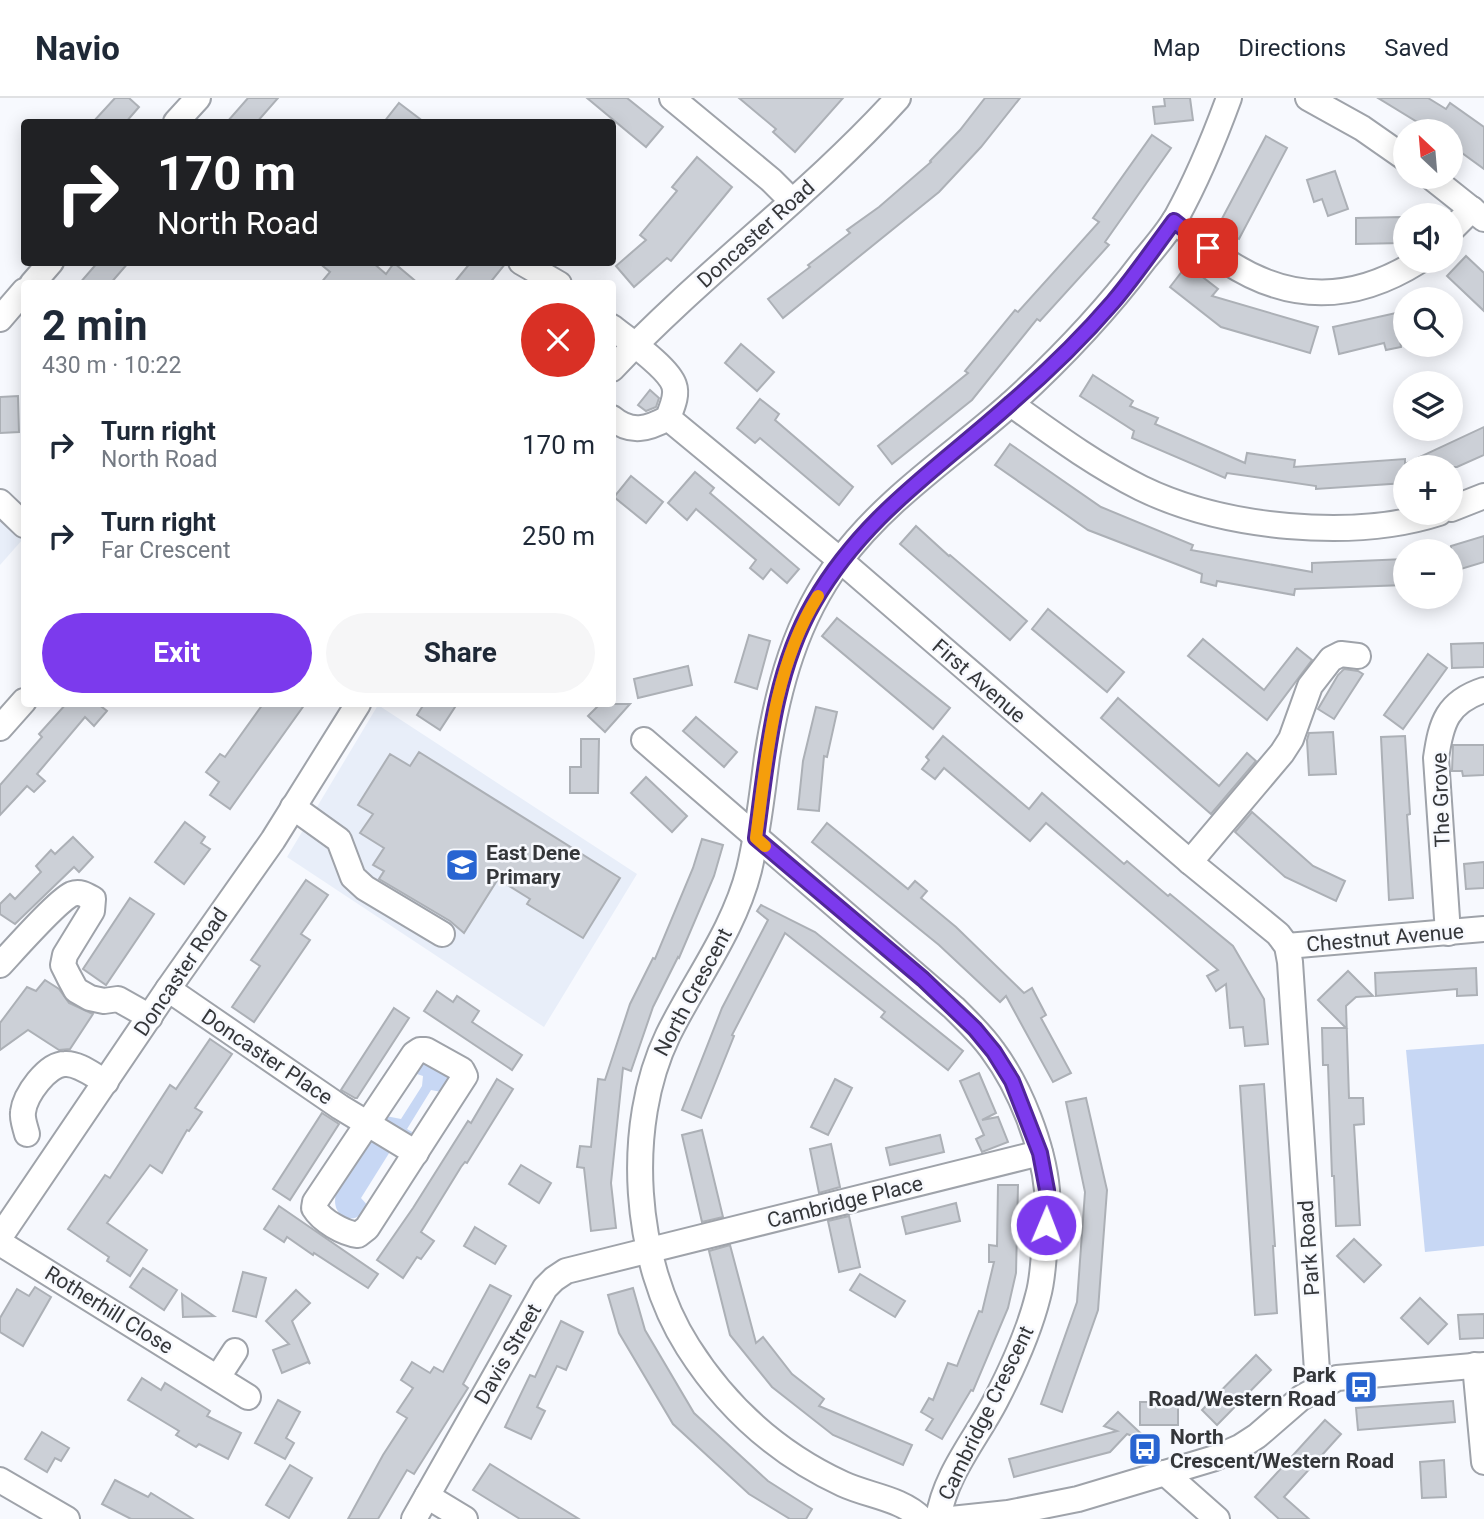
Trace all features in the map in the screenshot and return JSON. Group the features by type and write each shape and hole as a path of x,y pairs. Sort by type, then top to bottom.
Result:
{"street":[{"path":"179,119 198,98"},
{"path":"672,98 771,180 792,201"},
{"name":"Doncaster Road","path":"616,365 853,146 898,98"},
{"name":"North Crescent","path":"922,1519 899,1503 848,1486 810,1469 784,1452 756,1429 711,1380 686,1344 671,1316 655,1271 642,1206 641,1123 655,1063 739,902 756,838 768,753 783,677 813,603 840,561 911,486 1011,404 1113,302 1174,221 1211,144 1229,98"},
{"path":"1308,98 1362,128 1393,150"},
{"path":"1446,189 1478,214"},
{"path":"1174,221 1225,261 1257,279 1301,293 1328,292 1375,284 1399,273"},
{"path":"35,280 48,266"},
{"path":"528,266 552,280"},
{"path":"0,319 21,294"},
{"path":"616,330 664,371 674,386 674,401 668,418 653,427 636,430 616,422"},
{"path":"1011,404 1101,466 1143,489 1182,504 1228,518 1265,524 1335,527 1393,521"},
{"name":"First Avenue","path":"668,418 1278,934 1287,946"},
{"path":"1463,504 1484,496"},
{"path":"0,502 21,522"},
{"path":"1190,862 1282,753 1291,739 1310,686 1331,659 1341,654 1359,656"},
{"name":"The Grove","path":"1448,933 1436,758 1440,729 1452,710 1467,695 1484,690"},
{"path":"0,728 21,704"},
{"name":"Doncaster Road","path":"0,1237 273,840 356,707"},
{"name":"Cambridge Crescent","path":"645,740 923,979 975,1029 994,1052 1012,1081 1040,1153 1047,1190 1039,1294 1030,1325 1002,1388 955,1469 941,1499 938,1519"},
{"path":"293,807 340,840 353,877 365,888 442,934"},
{"path":"0,965 73,893 84,893 93,899 92,911 65,955 63,965 69,977 76,990 90,998 104,1001 118,999 150,1017"},
{"name":"Chestnut Avenue","path":"1287,946 1484,929"},
{"name":"Park Road","path":"1287,946 1317,1371 1322,1385"},
{"name":"Doncaster Place","path":"168,989 366,1123 416,1153"},
{"path":"420,1050 426,1050 462,1070 465,1076 463,1083 367,1228 359,1235 349,1234 318,1214 314,1208 315,1202 366,1123 414,1054 420,1050"},
{"path":"27,1133 23,1109 30,1094 53,1068 65,1063 78,1066 106,1082"},
{"name":"Cambridge Place","path":"651,1251 1040,1153"},
{"name":"Rotherhill Close","path":"0,1243 248,1397"},
{"name":"Davis Street","path":"414,1519 545,1288 554,1279 578,1267 651,1251"},
{"path":"218,1377 234,1351"},
{"path":"951,1519 1048,1506 1215,1458 1257,1436 1301,1398 1337,1378 1479,1365 1484,1462"},
{"path":"1165,1473 1217,1519"},
{"path":"0,1480 67,1519"},
{"path":"427,1496 465,1519"}],"shaded area":[{"path":"0,519 21,541 0,565"},
{"name":"East Dene Primary","path":"377,707 381,707 637,874 544,1027 287,857"},
{"path":"1484,1044 1484,1246 1425,1252 1406,1050"},
{"path":"423,1060 451,1073 447,1093 431,1090 407,1129 419,1136 416,1140 381,1123 381,1115 401,1119 422,1086 423,1076 411,1072"},
{"path":"368,1136 391,1150 361,1198 369,1207 352,1219 337,1210 337,1190"}],"building":[{"path":"115,98 129,98 139,107 129,119 96,119"},
{"path":"248,98 278,98 260,119 230,119"},
{"path":"587,98 627,98 663,127 646,147 616,122 616,119 612,119"},
{"path":"739,98 843,98 795,152 773,132 776,129"},
{"path":"985,98 1020,98 981,147 939,192 783,318 768,299 810,267 808,265 850,233 847,230 879,207 931,162"},
{"path":"1164,98 1190,98 1193,120 1155,124 1153,107 1165,106"},
{"path":"1378,98 1428,98 1446,109 1450,103 1484,127 1484,169 1463,154 1463,119 1412,119"},
{"path":"399,103 420,119 386,119"},
{"path":"1152,135 1171,148 1105,242 1109,245 1040,321 1037,319 972,400 892,464 878,446 968,373 965,371 1015,310 1018,312 1099,222 1093,218"},
{"path":"1266,136 1287,148 1239,239 1217,228"},
{"path":"697,157 732,187 671,261 667,258 634,287 616,266 646,240 640,235 677,191 672,187"},
{"path":"1335,171 1348,209 1328,216 1322,199 1314,202 1307,180"},
{"path":"1393,217 1393,243 1356,244 1356,218"},
{"path":"1466,256 1484,273 1484,311 1463,291 1463,287 1459,287 1447,276 1450,273 1463,273 1463,259"},
{"path":"1187,265 1218,289 1212,296 1318,327 1310,353 1221,327 1170,287"},
{"path":"95,266 126,266 113,280 82,280"},
{"path":"323,266 377,266 386,274 392,266 398,266 414,280 323,280 330,272"},
{"path":"468,266 504,266 492,280 456,280"},
{"path":"1393,314 1393,349 1386,350 1384,343 1339,354 1333,327"},
{"path":"741,344 774,372 757,391 725,363"},
{"path":"1093,375 1133,401 1130,406 1158,418 1155,424 1245,463 1247,453 1295,460 1294,467 1393,460 1393,484 1316,489 1316,486 1227,473 1225,478 1132,438 1134,431 1080,396"},
{"path":"650,390 659,398 656,407 646,411 638,405"},
{"path":"18,396 19,432 0,433 0,397"},
{"path":"760,399 779,414 775,420 853,487 839,505 760,438 755,443 737,428"},
{"path":"1484,427 1484,455 1463,464 1463,455 1424,455 1454,441 1463,441 1463,437"},
{"path":"1010,444 1101,507 1193,545 1191,550 1312,572 1312,563 1393,560 1393,585 1295,589 1294,595 1217,581 1216,586 1201,582 1202,574 1088,530 995,465"},
{"path":"695,472 714,488 710,493 799,569 787,583 771,569 763,579 750,568 756,560 696,509 687,520 668,503"},
{"path":"631,476 663,502 646,523 616,499 616,495"},
{"path":"916,526 1027,621 1010,640 900,544"},
{"path":"1484,536 1484,562 1463,568 1463,542"},
{"path":"1048,609 1124,672 1107,692 1032,629"},
{"path":"837,618 950,708 933,729 822,636"},
{"path":"749,635 770,641 757,689 735,682"},
{"path":"1203,639 1264,690 1297,648 1312,660 1267,720 1188,656"},
{"path":"1484,643 1484,667 1452,668 1451,644"},
{"path":"1428,654 1447,668 1403,729 1384,715"},
{"path":"688,666 692,685 638,698 634,679"},
{"path":"1344,669 1363,674 1334,719 1318,709"},
{"path":"1118,698 1219,786 1247,753 1256,761 1211,814 1101,718"},
{"path":"630,704 605,732 588,716 597,707"},
{"path":"63,707 102,707 107,711 94,726 85,717 37,774 45,781 34,792 27,786 0,815 0,785 42,737 39,734"},
{"path":"261,707 303,707 230,809 210,795 219,782 206,772 220,754 225,757"},
{"path":"422,707 455,707 440,730 417,715"},
{"path":"816,707 837,712 827,757 824,756 819,811 798,809 803,761"},
{"path":"696,717 737,752 724,767 683,731"},
{"path":"1333,732 1336,774 1309,775 1309,733"},
{"path":"943,736 1029,809 1042,793 1124,864 1127,861 1233,946 1264,999 1268,1044 1245,1046 1243,1027 1230,1028 1226,984 1216,991 1207,976 1218,970 1046,823 1030,841 944,768 935,779 922,769 929,760 926,757"},
{"path":"1405,736 1413,898 1389,900 1381,737"},
{"path":"581,739 599,739 598,793 570,793 570,767 581,767"},
{"path":"1453,745 1484,745 1484,775 1463,776 1462,771 1452,771"},
{"path":"419,752 620,878 583,938 527,904 530,899 498,879 464,933 450,921 379,879 384,871 373,865 384,848 360,833 373,814 358,805 390,754 410,766"},
{"path":"646,777 687,816 672,832 631,793"},
{"path":"1252,812 1313,866 1345,881 1336,901 1285,877 1235,832"},
{"path":"185,822 205,837 201,843 210,849 184,884 155,862"},
{"path":"827,823 908,889 915,881 927,891 921,898 956,927 1024,993 1032,988 1046,1015 1041,1018 1071,1073 1053,1082 1006,996 1000,1002 939,945 812,842"},
{"path":"73,837 93,857 79,872 74,867 15,924 0,914 0,904 10,894 15,899 41,872 36,866 51,850 55,854"},
{"path":"702,839 723,845 714,876 679,958 653,1007 631,1071 623,1068 611,1183 616,1228 591,1231 584,1168 577,1167 580,1146 591,1147 598,1079 605,1080 630,1004 653,958 655,959 693,868"},
{"path":"1484,862 1484,888 1466,889 1464,864"},
{"path":"306,880 328,895 301,934 310,940 254,1022 232,1007 260,966 251,960"},
{"path":"130,898 154,914 106,985 83,969"},
{"path":"761,905 815,932 963,1051 948,1070 881,1017 885,1012 785,933 732,1035 734,1036 701,1118 682,1110 722,1008 768,920 757,911"},
{"path":"1476,968 1477,995 1457,996 1457,989 1376,996 1375,973"},
{"path":"1348,971 1373,996 1356,997 1346,1006 1349,1098 1363,1098 1364,1124 1354,1125 1360,1225 1336,1226 1328,1065 1323,1065 1322,1028 1346,1028 1318,1000"},
{"path":"45,980 59,989 69,1003 93,1014 70,1049 59,1050 28,1030 0,1050 0,1023 27,987 36,991"},
{"path":"437,991 453,1002 457,996 479,1011 472,1022 522,1055 512,1070 424,1011"},
{"path":"394,1008 409,1018 355,1098 341,1090"},
{"path":"210,1039 232,1054 195,1108 202,1112 189,1131 187,1130 162,1173 150,1165 107,1223 147,1250 130,1276 107,1261 109,1257 68,1229 105,1175 110,1178 170,1085 176,1089"},
{"path":"979,1073 996,1113 982,1120 998,1117 1008,1142 982,1152 976,1139 984,1135 960,1081"},
{"path":"497,1079 513,1089 421,1232 434,1241 421,1259 417,1257 403,1278 377,1260 468,1121 471,1123"},
{"path":"835,1079 852,1088 828,1135 811,1127"},
{"path":"1264,1084 1277,1313 1255,1315 1240,1086"},
{"path":"1086,1098 1107,1190 1098,1310 1062,1412 1041,1404 1077,1302 1085,1192 1066,1102"},
{"path":"322,1113 339,1124 290,1200 273,1189"},
{"path":"702,1130 723,1217 702,1222 682,1135"},
{"path":"940,1135 944,1152 890,1165 886,1148"},
{"path":"831,1144 840,1187 819,1193 810,1149"},
{"path":"521,1165 551,1183 539,1203 509,1184"},
{"path":"998,1185 1018,1185 1016,1273 1008,1308 973,1391 971,1390 942,1439 926,1430 933,1419 921,1412 929,1398 933,1400 948,1363 957,1366 979,1311 982,1312 994,1262 989,1262 989,1245 997,1246"},
{"path":"956,1203 960,1221 906,1234 902,1217"},
{"path":"279,1206 378,1274 368,1288 287,1237 284,1242 264,1229"},
{"path":"849,1216 860,1267 839,1272 828,1221"},
{"path":"475,1227 506,1246 495,1264 464,1246"},
{"path":"1354,1239 1381,1265 1364,1282 1337,1256"},
{"path":"730,1245 756,1343 763,1337 792,1374 824,1399 819,1406 912,1445 903,1465 833,1435 772,1387 730,1335 709,1251"},
{"path":"143,1268 177,1290 164,1310 130,1287"},
{"path":"243,1272 266,1278 256,1317 233,1311"},
{"path":"860,1274 905,1301 895,1317 850,1290"},
{"path":"490,1285 511,1296 463,1384 468,1388 414,1474 407,1470 378,1519 348,1519 407,1418 397,1412 413,1388 401,1380 412,1362 430,1373 434,1367 443,1372"},
{"path":"35,1287 51,1297 23,1346 0,1332 0,1318 17,1289 29,1296"},
{"path":"633,1288 645,1330 694,1413 768,1481 812,1509 806,1519 790,1519 749,1494 673,1424 619,1333 608,1295"},
{"path":"296,1290 310,1303 292,1321 310,1364 308,1362 282,1373 273,1350 289,1344 266,1321"},
{"path":"182,1294 214,1316 183,1317"},
{"path":"1420,1298 1447,1324 1428,1344 1401,1318"},
{"path":"1484,1314 1484,1338 1460,1339 1458,1315"},
{"path":"561,1321 583,1332 566,1370 557,1366 537,1407 545,1411 531,1439 505,1427 530,1375 535,1377"},
{"path":"1256,1355 1271,1370 1217,1425 1202,1410"},
{"path":"142,1378 161,1390 165,1383 210,1411 207,1416 241,1433 228,1459 199,1444 196,1447 176,1435 179,1431 128,1400"},
{"path":"278,1400 300,1412 286,1438 294,1443 285,1459 255,1443"},
{"path":"1453,1401 1455,1422 1358,1430 1356,1408"},
{"path":"1140,1402 1178,1402 1178,1425 1140,1425"},
{"path":"1118,1412 1151,1443 1127,1434 1110,1452 1014,1477 1009,1459 1117,1431 1104,1426"},
{"path":"1325,1420 1341,1434 1284,1497 1309,1519 1279,1519 1255,1497"},
{"path":"42,1432 69,1448 61,1461 55,1458 47,1472 25,1459"},
{"path":"1444,1460 1446,1497 1422,1498 1420,1462"},
{"path":"490,1464 579,1519 520,1519 473,1490"},
{"path":"290,1465 312,1478 289,1518 266,1505"},
{"path":"115,1480 148,1497 151,1493 193,1519 131,1519 102,1504"}],"slow traffic":[{"path":"765,846 756,838 778,698 791,652 818,596"}],"place":[{"name":"East Dene Primary","path":"462,865"},
{"name":"Park Road/Western Road","path":"1361,1387"},
{"name":"North Crescent/Western Road","path":"1145,1449"}],"route":[{"path":"1046,1225 1047,1190 1040,1153 1012,1081 994,1052 954,1007 923,979 756,838 768,753 778,698 791,652 813,603 840,561 911,486 1011,404 1061,356 1113,302 1174,221 1208,248"}]}
